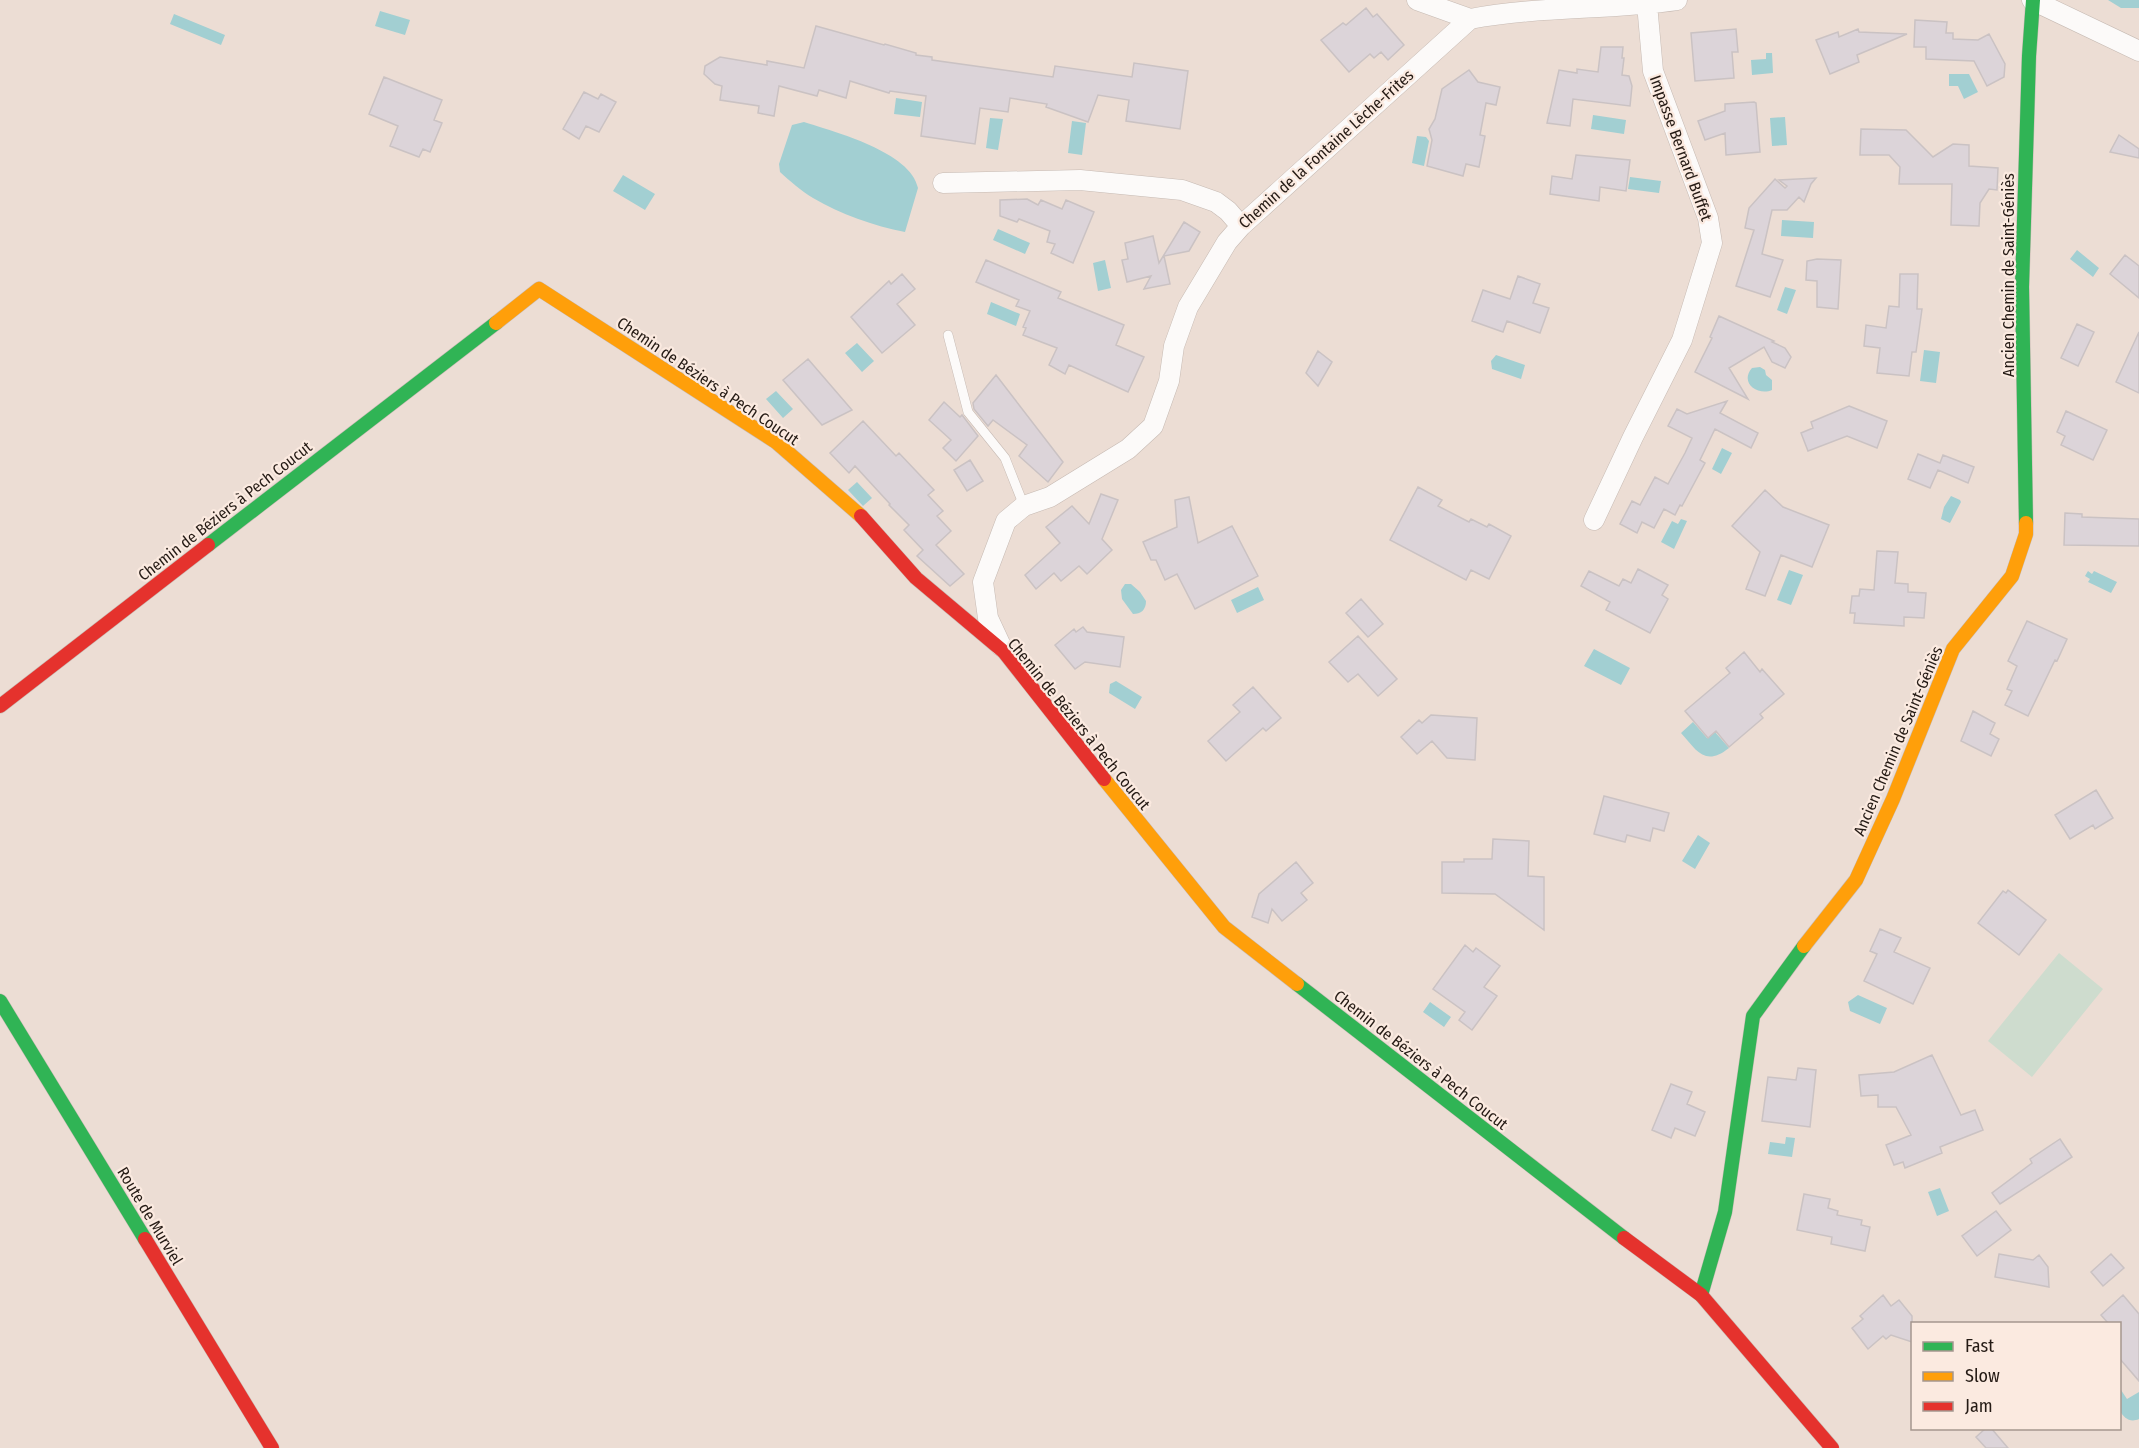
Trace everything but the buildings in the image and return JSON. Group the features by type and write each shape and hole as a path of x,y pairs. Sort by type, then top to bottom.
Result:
{"street":[{"path":"1417,0 1470,20 1544,6 1647,4 1677,0"},
{"path":"2032,0 2139,51"},
{"name":"Ancien Chemin de Saint-Géniès","path":"1701,1295 1725,1212 1753,1016 1781,975 1856,880 1893,799 1953,649 2013,576 2026,534 2022,287 2032,0"},
{"name":"Impasse Bernard Buffet","path":"1594,520 1632,437 1682,340 1712,243 1708,218 1653,72 1647,4"},
{"name":"Chemin de la Fontaine Lèche-Frites","path":"1004,652 988,618 983,582 1006,521 1024,506 1050,496 1128,449 1154,426 1170,381 1174,346 1188,307 1227,242 1241,225 1470,20"},
{"path":"943,183 1080,180 1182,190 1216,202 1241,225"},
{"name":"Chemin de Béziers à Pech Coucut","path":"0,706 539,289 776,442 853,508 916,578 1004,652 1132,816 1224,927 1601,1222 1701,1295 1832,1448"},
{"name":"Route de Murviel","path":"0,1001 272,1448"}],"lane":[{"path":"948,335 968,412 1005,458 1024,506"}],"green space":[{"path":"2059,953 2103,989 2032,1077 1988,1041"}],"water":[{"path":"2108,0 2139,0 2139,8 2121,8"},
{"path":"380,11 410,20 405,35 375,26"},
{"path":"174,14 225,35 221,45 170,24"},
{"path":"1766,53 1772,53 1773,73 1752,75 1751,60 1766,59"},
{"path":"1949,74 1969,74 1978,92 1964,99 1958,86 1949,86"},
{"path":"896,98 922,102 920,117 894,114"},
{"path":"1593,115 1626,120 1624,134 1591,129"},
{"path":"1785,117 1787,145 1772,146 1770,118"},
{"path":"990,118 1003,119 998,150 986,148"},
{"path":"1072,121 1086,123 1082,155 1068,153"},
{"path":"804,122 870,145 902,164 912,175 918,188 905,232 869,223 823,204 780,172 779,164 792,125"},
{"path":"1417,136 1426,137 1429,141 1424,166 1412,163"},
{"path":"623,175 655,194 645,210 613,191"},
{"path":"1630,177 1661,181 1659,193 1628,189"},
{"path":"1782,220 1814,222 1813,238 1781,236"},
{"path":"998,229 1030,243 1025,254 993,240"},
{"path":"2077,250 2099,268 2093,277 2070,259"},
{"path":"1105,260 1111,288 1098,291 1093,263"},
{"path":"1785,287 1796,290 1787,314 1777,310"},
{"path":"991,302 1020,314 1016,326 987,314"},
{"path":"857,343 874,361 862,372 845,353"},
{"path":"1924,350 1940,352 1936,383 1920,381"},
{"path":"1496,355 1525,365 1521,379 1492,369 1491,361"},
{"path":"1760,367 1772,380 1772,390 1756,390 1749,383 1749,373 1752,368"},
{"path":"776,391 793,409 783,418 766,399"},
{"path":"1722,448 1732,453 1721,474 1712,469"},
{"path":"857,482 872,498 863,506 848,490"},
{"path":"1951,496 1961,502 1950,523 1941,519 1944,507"},
{"path":"1681,519 1687,521 1674,549 1661,542 1672,521 1678,524"},
{"path":"1789,570 1803,575 1791,605 1777,600"},
{"path":"2088,571 2092,574 2094,571 2117,582 2111,593 2088,582 2090,579 2085,576"},
{"path":"1125,584 1131,584 1146,601 1141,612 1133,614 1122,599 1121,590"},
{"path":"1258,587 1264,600 1237,613 1231,600"},
{"path":"1594,649 1630,668 1621,685 1584,666"},
{"path":"1116,681 1142,697 1135,709 1109,693 1110,684"},
{"path":"1693,722 1707,738 1715,732 1729,748 1714,756 1707,756 1697,751 1681,733"},
{"path":"1698,835 1710,843 1695,869 1682,861"},
{"path":"1858,995 1887,1008 1880,1024 1850,1011 1848,1002"},
{"path":"1430,1002 1451,1017 1444,1027 1423,1012"},
{"path":"1786,1137 1795,1138 1792,1157 1768,1154 1770,1142 1785,1144"},
{"path":"1940,1188 1949,1211 1937,1216 1928,1192"},
{"path":"2121,1390 2127,1399 2139,1392 2139,1419 2133,1420 2123,1416"}],"traffic: fast":[{"path":"2026,523 2022,287 2029,56 2033,0"},
{"path":"208,545 496,323"},
{"path":"1701,1295 1725,1212 1753,1016 1804,946"},
{"path":"1297,984 1624,1238"},
{"path":"0,1001 145,1239"}],"traffic: slow":[{"path":"496,323 539,289 776,442 861,516"},
{"path":"1804,946 1856,880 1893,799 1953,649 2012,576 2026,534 2026,523"},
{"path":"1104,779 1224,927 1297,984"}],"traffic: jam":[{"path":"861,516 916,578 1004,652 1104,779"},
{"path":"0,706 208,545"},
{"path":"1624,1238 1701,1295 1832,1448"},
{"path":"145,1239 272,1448"}]}
